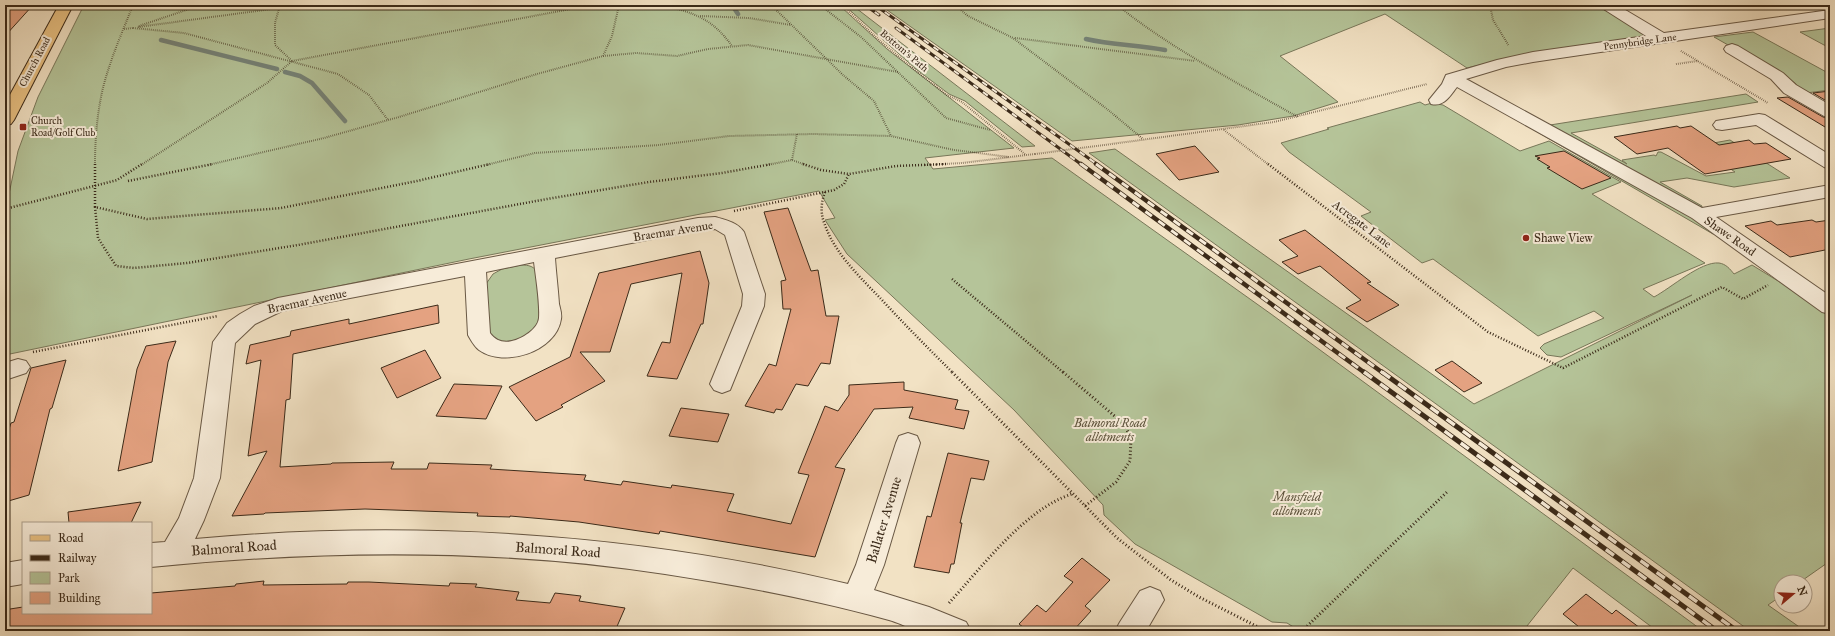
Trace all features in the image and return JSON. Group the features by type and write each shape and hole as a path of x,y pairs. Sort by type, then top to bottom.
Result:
{"main road":[{"name":"Church Road","path":"5,120 66,5"}],"street":[{"path":"1607,5 1662,39"},
{"name":"Pennybridge Lane","path":"1452,78 1517,60 1830,14"},
{"path":"1732,49 1777,76 1790,89 1830,112"},
{"path":"1437,100 1450,86 1452,78 1699,214"},
{"path":"1722,125 1759,119 1830,163"},
{"name":"Shawe Road","path":"1699,214 1830,191"},
{"name":"Shawe Road","path":"1699,214 1830,307"},
{"name":"Braemar Avenue","path":"163,553 196,508 207,478 224,342 234,329 249,316 278,305 698,224 715,223 729,228 737,237 754,299 753,306 722,384"},
{"path":"475,268 479,336 482,342 491,347 503,350 519,348 531,343 541,336 548,328 550,319 544,254"},
{"name":"Ballater Avenue","path":"857,597 870,565 908,443"},
{"name":"Balmoral Road","path":"163,553 271,545 359,542 442,543 610,554 694,566 857,597 898,609 937,628"},
{"path":"5,574 22,572"},
{"path":"1130,631 1150,600"}],"path":[{"path":"132,5 100,103 94,169 98,238 116,266 134,268 187,263 298,245 547,198 649,182 722,173 792,160 821,170 849,174 896,166 962,163 1224,130 1298,117 1452,78"},
{"path":"133,28 201,5"},
{"path":"280,5 275,23 275,45 292,61"},
{"path":"124,29 301,5"},
{"path":"571,9 579,5"},
{"path":"5,209 117,180 267,83 292,61 594,5"},
{"path":"603,56 612,36 619,5"},
{"path":"662,5 690,11 710,21 722,31 732,47"},
{"path":"772,5 843,75 874,101 891,136"},
{"path":"820,5 861,37 946,118 990,130"},
{"name":"Bottom's Path","path":"842,5 880,41 915,70 948,95 962,102 1026,155"},
{"path":"955,5 968,16 1014,38 1107,109 1144,140"},
{"path":"1117,5 1137,22 1197,61 1298,117"},
{"path":"1490,5 1493,20 1517,60"},
{"path":"700,16 750,18 793,25"},
{"path":"133,28 184,33 338,74 369,95 388,120"},
{"path":"1014,38 1197,61"},
{"path":"128,181 250,156 388,120 536,74 603,56 636,53 677,56 708,49 748,45 898,72"},
{"path":"1676,48 1771,105"},
{"path":"1676,64 1699,61"},
{"name":"Acregate Lane","path":"1224,130 1488,332 1563,368 1722,287 1743,299 1780,279 1788,277"},
{"path":"96,206 147,219 281,208 417,181 535,153 659,145 729,136 797,134 891,136 954,150 1008,157"},
{"path":"792,160 797,134"},
{"path":"731,211 834,190 844,185 849,174"},
{"path":"825,192 822,199 823,217 831,242 856,274 919,340 1117,538 1172,580 1198,597 1266,631"},
{"path":"952,279 1104,405 1124,424 1131,438 1130,461 1116,482 1085,506"},
{"path":"18,364 238,312 249,316"},
{"path":"1302,631 1447,492"},
{"path":"937,628 1019,529 1049,504 1065,495 1073,494"}],"green space":[{"path":"84,5 839,5 887,49 1014,148 925,158 933,169 1052,158 1271,314 1703,631 1657,631 1573,568 1523,631 1300,631 1287,623 1272,622 1135,544 1104,515 1103,505 1014,410 847,254 825,220 835,218 819,191 469,259 5,355 5,213 18,151 38,97"},
{"path":"844,5 852,5 1035,146 1022,147 965,101 949,94 916,69"},
{"path":"880,5 1597,5 1649,37 1508,58 1467,68 1385,14 1280,56 1338,102 1293,116 1238,125 1072,141"},
{"path":"1830,28 1830,47 1800,32"},
{"path":"1753,32 1830,74 1830,90 1806,93 1795,83 1714,37"},
{"path":"1460,87 1696,216 1717,233 1713,234"},
{"path":"1746,94 1758,102 1571,133 1627,164 1622,160 1654,155 1656,156 1658,152 1661,152 1706,176 1735,172 1697,146 1730,140 1790,178 1734,187 1687,178 1660,182 1702,206 1701,210 1550,125"},
{"path":"1420,102 1425,105 1432,103 1443,105 1520,151 1549,141 1621,182 1592,194 1705,263 1643,289 1654,297 1704,266 1719,263 1724,264 1734,274 1752,265 1778,281 1792,287 1830,312 1830,561 1811,574 1773,574 1773,602 1768,605 1773,609 1773,614 1781,614 1805,631 1750,631 1089,153 1115,149 1474,404 1692,295 1561,357 1547,355 1540,348 1544,344 1604,318 1594,311 1538,336 1433,259 1422,263 1361,216 1371,212 1289,152 1281,143 1329,129 1327,128"},
{"path":"521,265 531,266 539,274 540,328 517,342 497,342 488,334 486,284 493,274 502,269"}],"building":[{"path":"5,5 33,5 5,36"},
{"path":"1830,91 1830,103 1813,93"},
{"path":"1788,97 1823,117 1830,118 1830,130 1777,98"},
{"path":"1677,126 1680,128 1691,126 1719,145 1749,140 1754,144 1766,143 1791,159 1705,174 1668,148 1637,154 1614,137"},
{"path":"1195,146 1219,172 1179,180 1156,154"},
{"path":"1564,151 1611,178 1582,189 1547,168 1550,167 1537,159 1540,158 1535,156"},
{"path":"788,208 811,271 818,270 826,316 839,316 830,364 821,363 808,386 796,384 782,410 776,409 774,413 745,406 769,364 776,366 791,309 783,309 781,281 786,280 764,212"},
{"path":"1812,220 1816,222 1830,220 1830,249 1790,257 1745,226 1771,221 1777,225"},
{"path":"1305,230 1371,282 1367,283 1399,305 1367,322 1346,308 1361,300 1320,266 1298,274 1282,262 1298,256 1279,240"},
{"path":"700,251 709,283 703,324 701,324 677,379 647,376 662,342 670,343 682,273 631,284 610,352 580,352 605,381 561,405 563,407 536,421 509,387 570,357 599,273"},
{"path":"438,305 439,323 293,354 290,399 286,400 280,467 332,463 394,462 391,469 427,469 429,463 492,465 490,469 586,475 584,480 621,485 623,481 671,488 672,485 734,494 727,511 791,524 809,475 798,473 825,406 838,411 849,395 849,385 904,382 904,390 958,400 955,409 969,411 964,429 909,418 913,407 874,409 835,467 845,469 815,557 660,531 659,534 579,522 510,516 477,516 478,513 365,509 265,513 232,516 267,451 248,456 261,360 246,364 250,345 290,336 291,331 349,319 349,324"},
{"path":"176,341 168,362 152,462 118,471 137,369 146,346"},
{"path":"425,350 441,378 397,398 381,368"},
{"path":"66,360 52,408 50,409 29,495 5,502 5,442 11,423 14,422 31,368"},
{"path":"1452,361 1482,383 1464,392 1435,370"},
{"path":"454,384 502,386 486,419 436,416"},
{"path":"681,408 729,414 718,442 669,436"},
{"path":"948,453 989,461 984,480 971,478 960,523 962,523 954,564 951,564 949,573 914,567 927,516 931,517"},
{"path":"141,502 131,522 69,522 68,512"},
{"path":"1082,558 1110,580 1085,606 1091,611 1073,631 1028,631 1019,624 1037,605 1046,612 1073,582 1064,576"},
{"path":"264,581 263,585 347,584 348,582 449,586 450,583 477,584 475,587 519,592 516,600 550,603 555,593 581,596 579,601 625,608 615,631 5,631 5,617 10,609 22,607 22,614 152,614 152,593 235,586 236,584"},
{"path":"1586,594 1612,614 1616,610 1644,631 1584,631 1563,614"}],"waterway":[{"path":"732,5 738,14"},
{"path":"1086,39 1106,43 1165,50"},
{"path":"161,40 277,69"},
{"path":"285,72 300,76 312,83 345,121"}],"railway":[{"path":"865,5 879,15"},
{"path":"875,5 1098,165"},
{"path":"896,28 1082,165"},
{"path":"1081,164 1365,373"},
{"path":"1096,164 1383,373"},
{"path":"1364,372 1717,631"},
{"path":"1382,372 1737,631"}],"place":[{"name":"Church Road/Golf Club","path":"23,127"},
{"name":"Shawe View","path":"1526,238"}],"park label":[{"name":"Balmoral Road allotments","path":"1110,430"},
{"name":"Mansfield allotments","path":"1297,504"}]}
